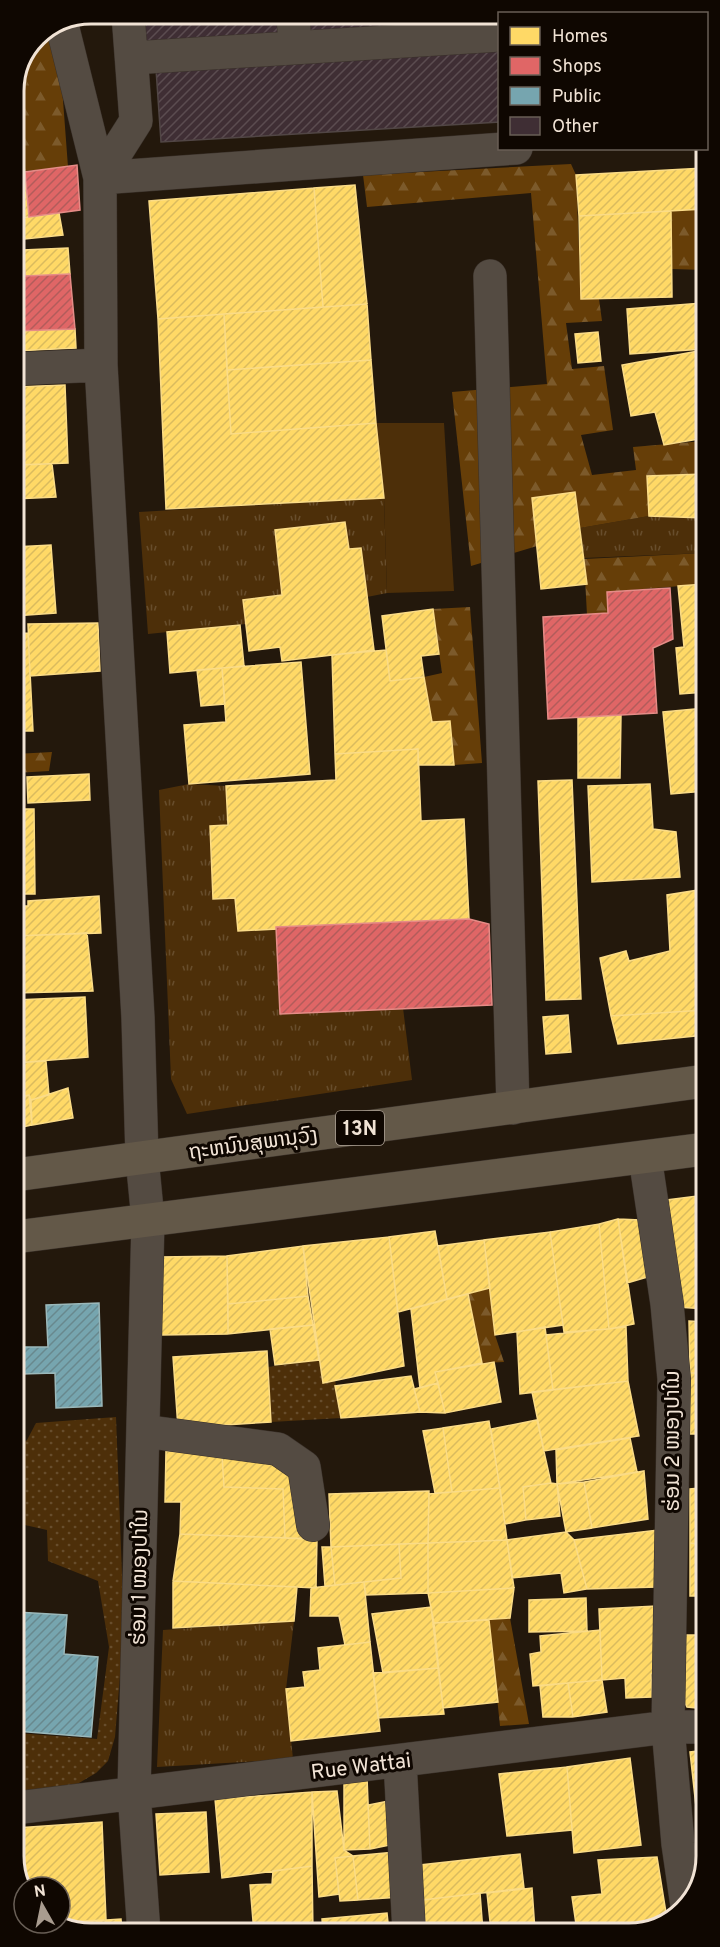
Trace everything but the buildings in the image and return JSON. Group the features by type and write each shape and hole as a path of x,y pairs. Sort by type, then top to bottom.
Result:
{"highway":[{"name":"ຖະຫນົນສຸພານຸວົງ","path":"24,1174 696,1082"},
{"path":"24,1236 696,1150"}],"street":[{"path":"100,178 136,121 129,24"},
{"path":"294,24 295,47"},
{"path":"132,58 295,47 455,25 498,35"},
{"name":"ຮ່ອມ 1 ໜອງປາໃນ","path":"63,30 100,178 101,365 138,1018 142,1158 148,1220 134,1792 143,1923"},
{"path":"100,178 498,149"},
{"path":"490,276 513,1107"},
{"path":"24,369 101,365"},
{"name":"ຮ່ອມ 2 ໜອງປາໃນ","path":"645,1157 667,1304 674,1379 668,1727 678,1844 685,1892"},
{"path":"143,1431 278,1449 304,1467 313,1525"},
{"name":"Rue Wattai","path":"24,1807 668,1727 696,1727"},
{"path":"400,1761 409,1923"}],"green space":[{"path":"51,38 62,87 68,167 24,171 26,74 35,54"},
{"path":"571,164 576,175 581,299 599,299 602,321 566,323 572,369 604,366 613,430 581,435 592,475 636,470 633,447 696,442 696,474 648,476 649,516 580,528 575,492 533,498 537,546 471,566 452,392 547,384 531,193 367,207 363,175"},
{"path":"696,209 696,270 672,269 671,211"},
{"path":"376,423 444,423 454,591 387,593 384,498"},
{"path":"384,498 387,593 367,597 361,548 349,549 345,522 275,530 282,595 246,624 148,634 139,512"},
{"path":"649,516 696,518 696,553 584,558 580,528"},
{"path":"696,553 696,585 607,592 608,613 587,615 584,559"},
{"path":"470,607 482,763 454,765 450,722 432,722 424,677 442,673 433,609"},
{"path":"52,752 49,771 24,772 24,754"},
{"path":"25,772 26,809 24,809"},
{"path":"189,784 226,786 228,825 210,827 213,898 235,898 238,931 276,927 280,1014 403,1008 412,1080 187,1114 171,1079 159,790"},
{"path":"490,1288 495,1335 504,1362 482,1363 468,1294"},
{"path":"319,1360 323,1383 335,1380 341,1418 271,1422 268,1367"},
{"path":"116,1417 124,1627 115,1737 108,1761 96,1773 67,1790 24,1790 24,1734 97,1739 109,1647 98,1581 48,1561 47,1530 24,1525 24,1442 36,1423"},
{"path":"510,1618 529,1724 500,1726 489,1620"},
{"path":"294,1621 286,1689 293,1759 157,1767 163,1630"}]}
